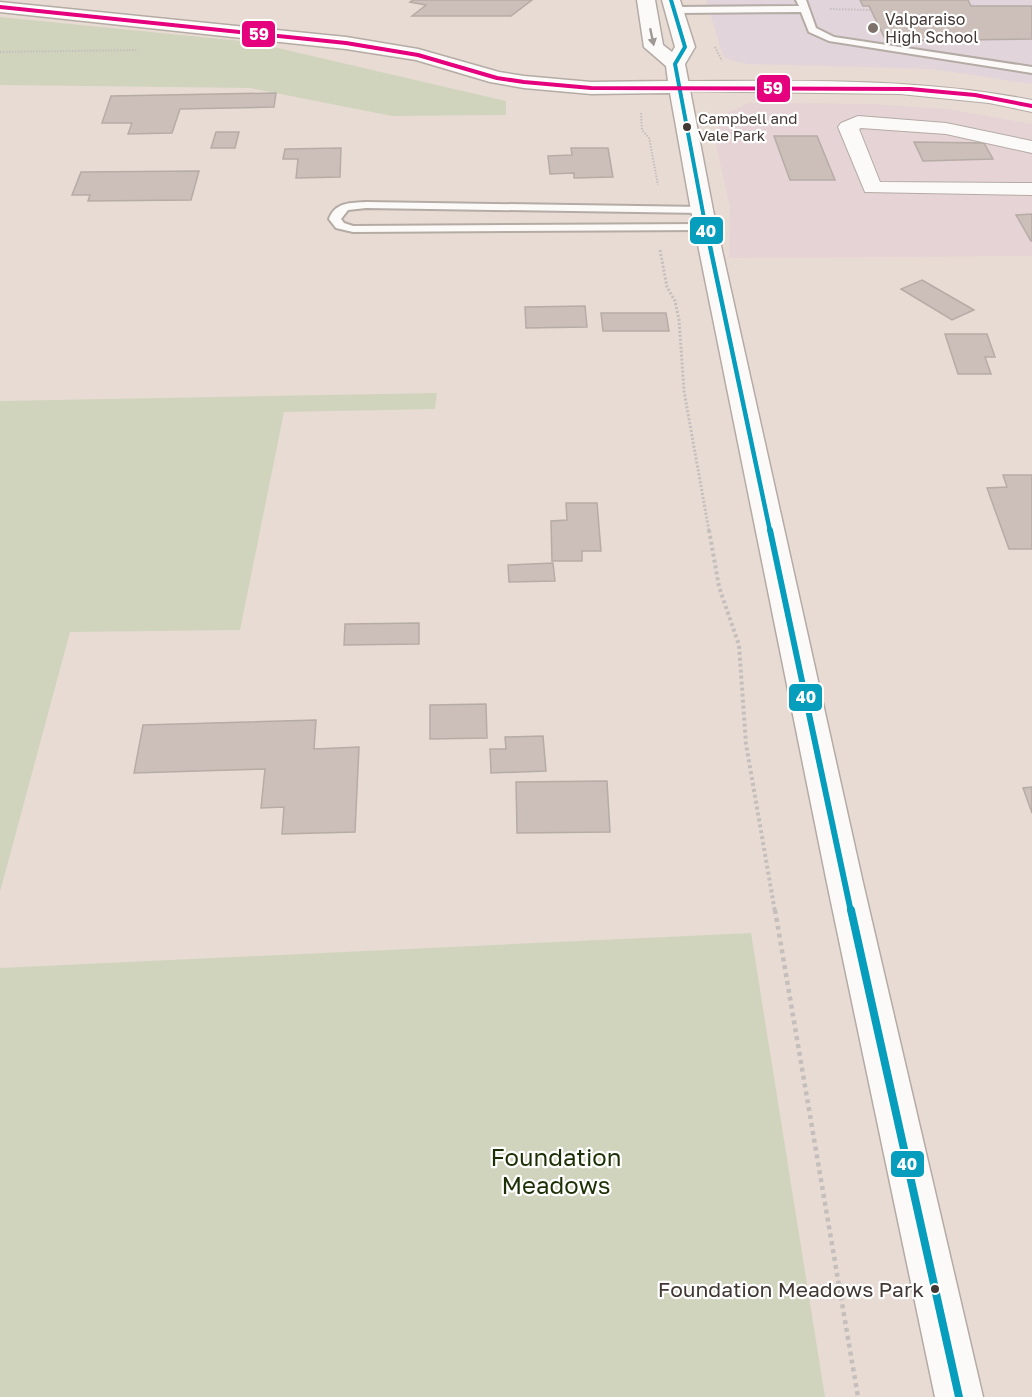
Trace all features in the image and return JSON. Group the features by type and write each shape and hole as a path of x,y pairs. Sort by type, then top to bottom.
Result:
{"main road":[{"path":"646,0 654,47 675,64"},
{"path":"674,5 685,47 675,64 678,87 703,218 845,883 959,1397"},
{"path":"0,7 346,43 418,55 496,78 524,82 591,88 678,87"}],"street":[{"path":"678,87 910,89 975,95 1032,106"},
{"path":"1032,147 985,134 940,127 858,122 848,127 872,188 1032,189"}],"lane":[{"path":"674,5 803,5 812,30 832,39 1032,70"},
{"path":"366,205 659,209 703,218 658,227 353,229 340,226 335,219 337,213 345,207 366,205"}],"path":[{"path":"829,9 871,10"},
{"path":"641,112 644,117 642,130 649,138 659,209"},
{"path":"658,227 667,287 675,301 679,320 684,391 719,587 739,645 746,744 858,1397"}],"shaded area":[{"name":"Valparaiso High School","path":"706,0 1032,0 1032,84 933,69 749,64 729,60 723,56"},
{"path":"749,103 872,104 947,109 1032,124 1032,256 729,258 730,207 716,145 718,125 725,114"}],"green space":[{"path":"0,17 252,42 506,101 506,115 392,116 250,88 0,85"},
{"path":"437,393 435,409 284,412 240,630 70,632 0,892 0,401"},
{"name":"Foundation Meadows","path":"751,933 825,1397 0,1397 0,968"}],"building":[{"path":"413,0 532,0 511,16 412,16 426,5 410,2"},
{"name":"Valparaiso High School","path":"860,0 968,0 971,6 1032,6 1032,39 886,41 869,6 863,6"},
{"path":"276,93 274,107 180,109 172,133 128,134 132,123 102,123 111,96"},
{"path":"216,132 239,132 235,148 211,148"},
{"path":"774,136 817,136 835,180 790,180"},
{"path":"914,142 984,143 993,159 923,161"},
{"path":"341,148 340,177 296,178 298,159 283,159 285,149"},
{"path":"571,148 608,148 613,177 574,178 574,173 550,174 548,156 572,155"},
{"path":"199,171 191,200 88,201 90,195 72,195 81,172"},
{"path":"1032,214 1032,241 1031,241 1016,215"},
{"path":"922,280 974,310 952,320 901,289"},
{"path":"585,306 587,327 526,328 525,307"},
{"path":"601,313 666,313 669,331 603,331"},
{"path":"945,334 987,334 995,357 985,357 991,374 958,374"},
{"path":"1003,475 1032,475 1032,549 1009,549 987,488 1007,487"},
{"path":"566,503 597,503 601,551 582,551 582,561 552,561 551,521 567,520"},
{"path":"553,563 555,581 509,582 508,565"},
{"path":"419,623 419,644 344,645 345,624"},
{"path":"486,704 487,738 430,739 430,705"},
{"path":"316,720 314,749 359,747 355,832 282,834 284,807 261,808 265,769 134,773 143,725"},
{"path":"543,736 546,771 491,773 490,749 506,749 505,737"},
{"path":"607,781 610,832 517,833 516,782"},
{"path":"1032,787 1032,813 1023,788"}],"transit line":[{"name":"40","path":"671,0 676,10 685,47 675,64 702,210 845,883 959,1397"},
{"name":"59","path":"0,7 346,43 418,55 497,78 524,82 591,88 910,89 975,95 1032,106"}],"place":[{"name":"Valparaiso High School","path":"873,28"},
{"name":"Campbell and Vale Park","path":"687,127"},
{"name":"Foundation Meadows Park","path":"935,1289"}]}
